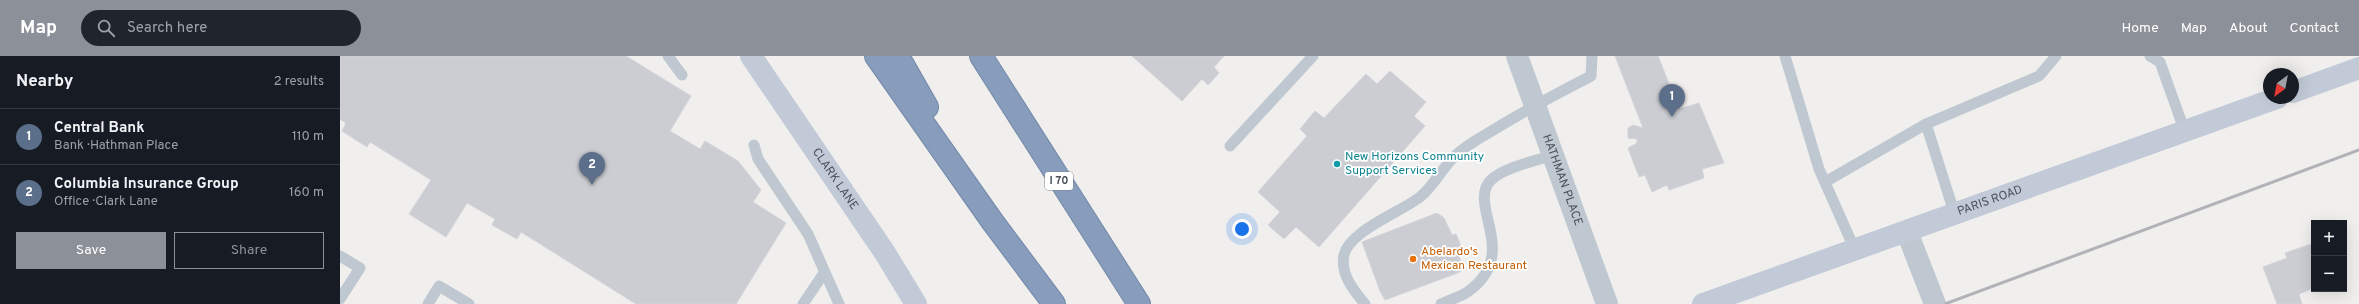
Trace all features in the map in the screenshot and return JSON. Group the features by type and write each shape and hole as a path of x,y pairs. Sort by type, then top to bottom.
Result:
{"highway":[{"path":"876,56 992,221 1054,304"},
{"path":"898,56 992,221"},
{"name":"I 70","path":"980,56 1139,304"}],"main road":[{"name":"CLARK LANE","path":"751,56 885,253 916,304"},
{"path":"2299,90 2359,68"},
{"name":"PARIS ROAD","path":"1703,304 1956,215 2263,103"}],"street":[{"name":"HATHMAN PLACE","path":"1517,56 1536,104 1607,304"},
{"path":"1907,232 1935,304"}],"lane":[{"path":"668,56 682,75"},
{"path":"1230,146 1313,56"},
{"path":"1365,304 1351,287 1344,267 1344,255 1349,244 1359,235 1421,197 1455,156 1467,146 1536,104 1591,76 1592,56"},
{"path":"1826,182 1926,124 2039,76 2056,56"},
{"path":"2150,56 2160,62 2185,132"},
{"path":"2356,56 2359,64"},
{"path":"1784,57 1826,182 1855,250"},
{"path":"1926,124 1956,215"},
{"path":"754,145 758,159 808,234 839,304"},
{"path":"1441,304 1466,293 1481,280 1491,265 1494,246 1485,194 1490,181 1499,173 1553,155"},
{"path":"340,256 360,268 340,299"},
{"path":"803,304 824,273"},
{"path":"428,304 439,286 469,304"}],"building":[{"path":"340,56 626,56 691,96 670,131 700,149 705,141 738,161 761,190 753,202 786,223 736,304 636,304 521,232 517,239 492,225 495,219 467,203 446,237 409,214 431,180 370,142 367,147 342,131 346,123 340,119"},
{"path":"1132,56 1224,56 1214,67 1219,73 1208,85 1202,79 1182,101"},
{"path":"1615,56 1658,56 1679,109 1699,103 1724,163 1702,169 1704,178 1669,190 1667,185 1652,192 1645,175 1639,177 1628,148 1637,143 1637,139 1628,138 1628,128 1633,125 1643,128"},
{"name":"New Horizons Community Support Services","path":"1390,71 1426,102 1414,116 1425,126 1319,247 1296,227 1284,239 1268,225 1280,212 1258,192 1307,136 1300,129 1315,111 1324,118 1366,74 1377,84"},
{"name":"Abelardo's Mexican Restaurant","path":"1437,213 1444,218 1452,235 1456,234 1461,246 1457,248 1462,267 1460,272 1385,300 1380,291 1362,242"},
{"path":"2311,244 2311,289 2299,294 2302,304 2277,304 2263,267 2287,258 2285,253"}],"railway":[{"path":"1945,304 2359,150"}],"place":[{"name":"Central Bank","path":"1672,117"},
{"name":"New Horizons Community Support Services","path":"1337,164"},
{"name":"Columbia Insurance Group","path":"592,185"},
{"name":"Abelardo's Mexican Restaurant","path":"1413,259"}]}
